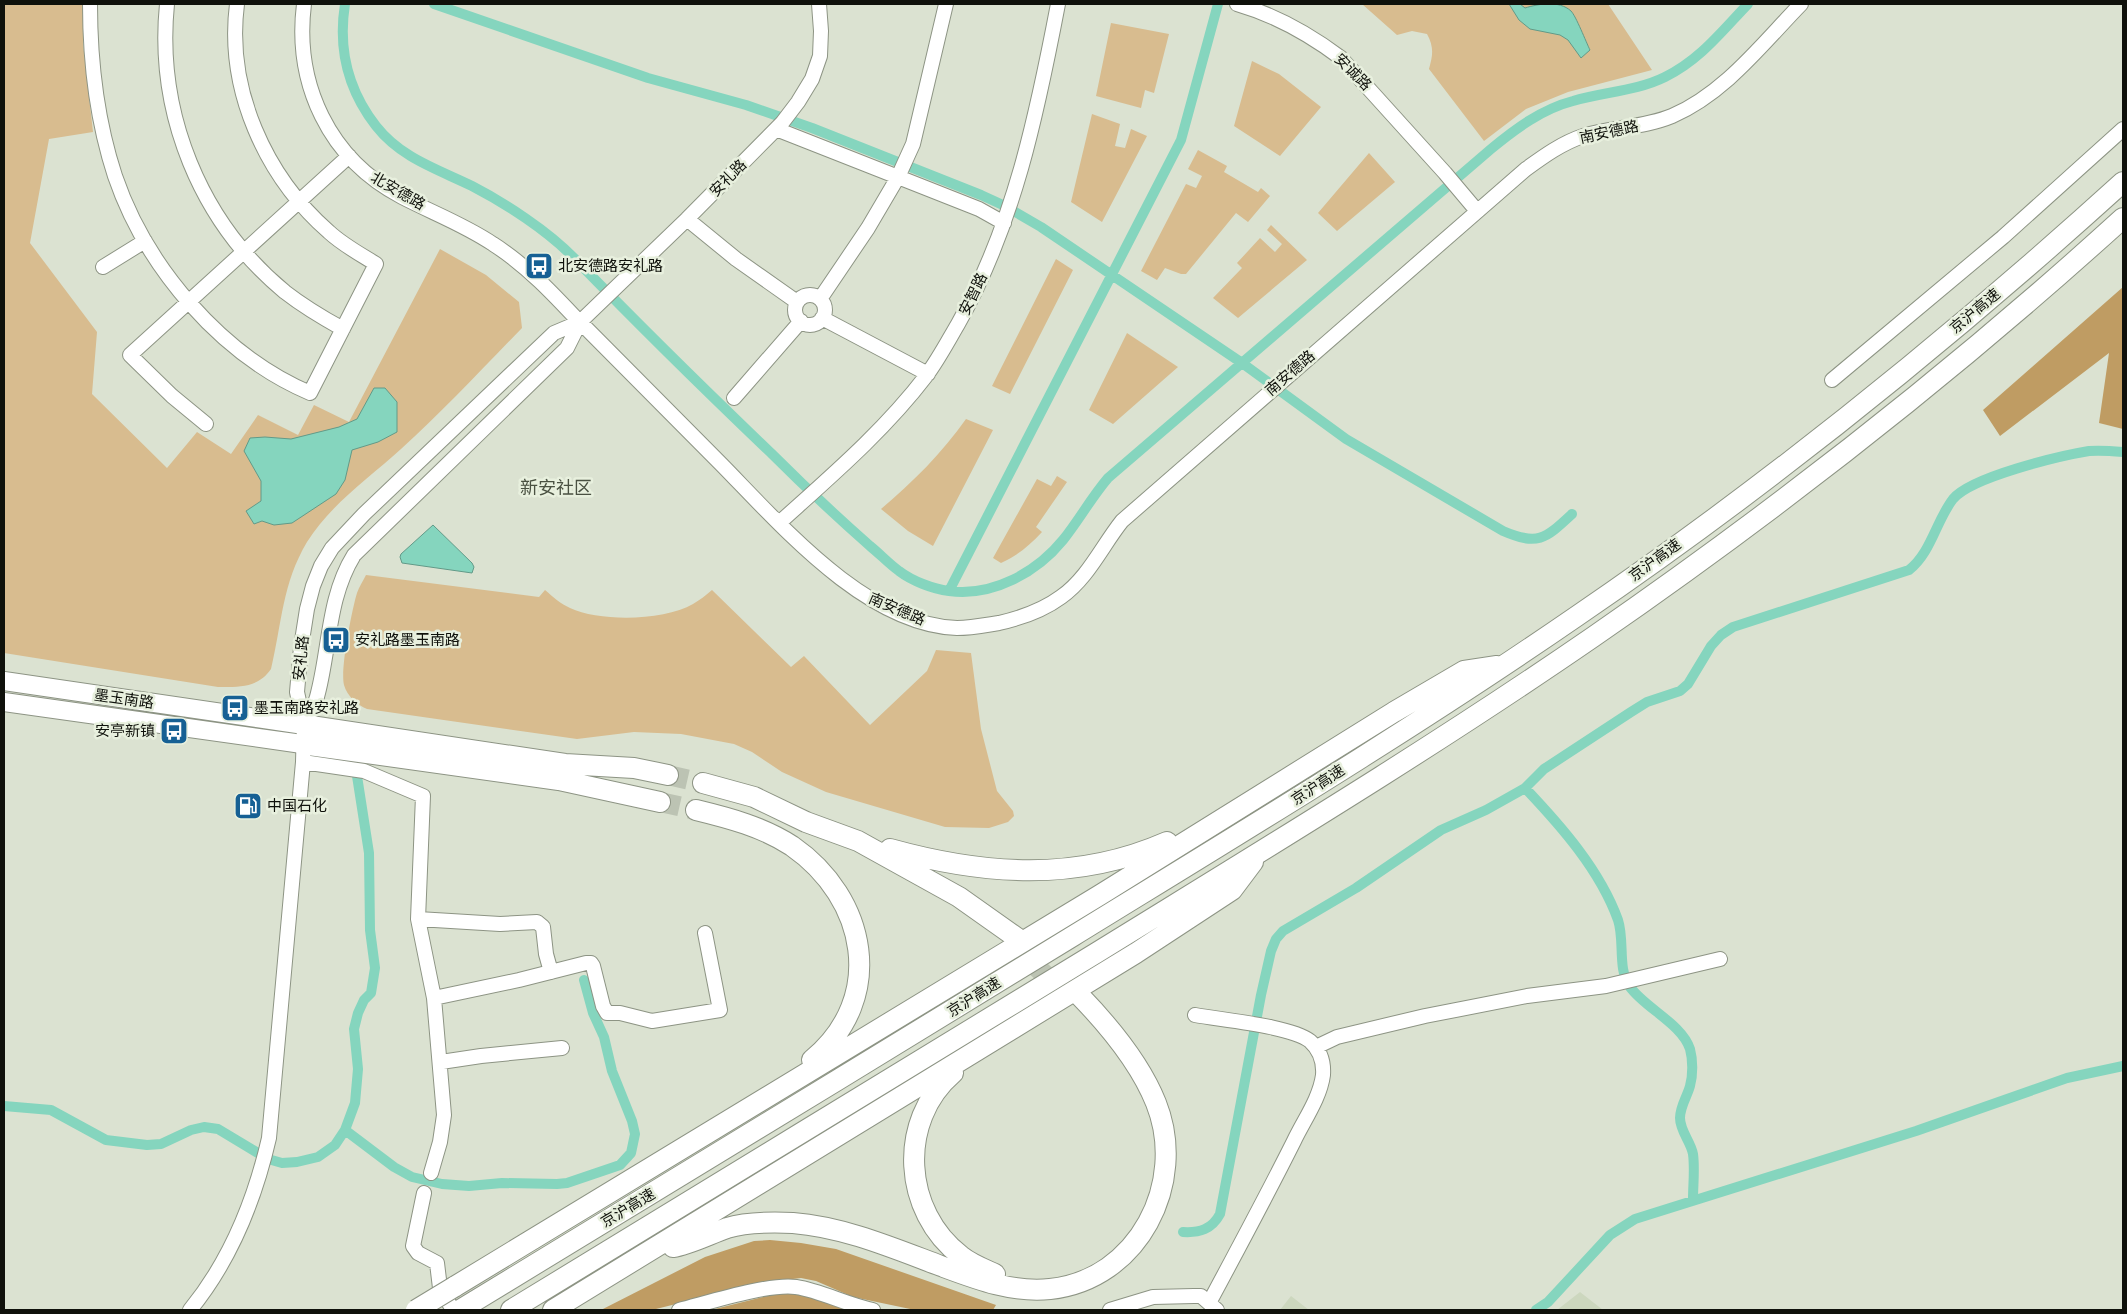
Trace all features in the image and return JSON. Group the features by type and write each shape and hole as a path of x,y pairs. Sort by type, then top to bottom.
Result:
{"highway":[{"name":"京沪高速","path":"459,1309 640,1201 1265,819 1507,664 1613,591 1736,501 1849,414 1967,319 2123,182"},
{"name":"京沪高速","path":"511,1310 1258,854 1513,691 1595,636 1752,522 1865,435 1976,345 2123,218"},
{"path":"416,1310 1100,895 1464,671 1507,664"},
{"path":"303,744 634,768 668,775"},
{"path":"303,744 559,780 660,802"},
{"path":"703,783 754,797 806,822 858,841 952,864 1027,871 1078,868 1144,852 1173,840 1198,834"},
{"path":"696,810 728,817 770,821 896,871 956,904 1014,941 959,897 858,841"},
{"path":"728,817 767,832 792,847 810,861 828,879 841,899 852,922 857,944 859,970 857,995 847,1018 834,1039 811,1061 802,1076"},
{"path":"553,1310 1136,953 1232,890 1258,854"},
{"path":"654,1248 676,1247 730,1227 762,1223 793,1223 824,1228 892,1248 992,1283 1021,1289 1040,1290 1070,1285 1090,1278 1108,1268 1126,1254 1143,1219 1154,1202 1159,1144 1150,1106 1133,1071 1077,999"},
{"path":"997,1039 961,1066 940,1085 924,1110 914,1146 913,1164 915,1182 922,1204 936,1230 961,1256 994,1274 1012,1279 1050,1281 1068,1278 1104,1261 1133,1240"}],"main road":[{"name":"墨玉南路","path":"11,682 303,744"},
{"name":"墨玉南路","path":"10,703 303,744"}],"street":[{"path":"90,4 90,39 103,131 115,176 145,241 188,303 243,352 292,385 310,393 376,264 329,233 299,202 268,157 248,112 235,47 238,4"},
{"path":"167,4 165,47 167,74 178,132 190,164 208,200 245,251 286,292 343,329"},
{"name":"北安德路","path":"304,4 301,26 302,49 312,94 325,124 349,156 383,186 402,197 465,226 495,245 532,274 580,322"},
{"name":"安礼路","path":"303,744 318,695 337,592 344,571 354,555 567,348 580,322 687,219 791,112 812,79 820,56 819,4"},
{"path":"820,299 868,228 908,156 913,144 946,4"},
{"name":"安智路","path":"779,523 876,433 905,403 928,374 971,301 1013,197 1041,94 1058,4"},
{"name":"安诚路","path":"1237,4 1290,25 1341,58 1477,211"},
{"name":"南安德路","path":"580,322 779,523 838,576 868,598 904,615 932,624 957,628 1017,619 1040,610 1062,596 1088,570 1122,521 1526,169 1564,144 1597,133 1653,123 1688,108 1707,97 1724,84 1801,4"},
{"path":"779,126 900,173 1005,220"},
{"path":"1832,380 2004,237 2123,129"},
{"path":"206,424 166,391 130,355 349,156"},
{"path":"687,219 736,259 797,302"},
{"path":"103,267 145,241"},
{"path":"808,295 820,299 825,312 822,318 815,324 806,324 801,321 795,311 797,302 801,297 808,295"},
{"path":"822,318 928,374"},
{"path":"734,398 801,321"},
{"name":"安礼路","path":"303,744 297,692 307,609 321,566 332,548 364,514 554,333 580,322"},
{"path":"190,1310 214,1276 234,1241 263,1166 267,1149 272,1120 278,1057 303,744 400,788 420,793 423,796 418,919 434,998 441,1062 443,1127 431,1173"},
{"path":"418,919 500,924 541,923 551,972"},
{"path":"434,998 551,972 576,964 590,963 595,972 603,1006 607,1013 620,1013 652,1021 720,1010 705,933"},
{"path":"1316,1047 1337,1037 1425,1016 1527,996 1636,980 1720,959"},
{"path":"1110,1310 1153,1297 1201,1296 1213,1306 1317,1095 1322,1079 1323,1065 1321,1056 1316,1047 1303,1037 1262,1026 1195,1015"},
{"path":"441,1062 562,1048"},
{"path":"424,1193 413,1246 418,1253 437,1263 440,1288 459,1309"},
{"path":"679,1310 780,1287 803,1289 857,1309 873,1310"}],"shaded area":[{"path":"5,4 87,4 83,43 93,132 49,139 30,243 97,332 92,394 167,468 197,432 231,454 258,415 298,435 314,405 349,422 440,249 486,275 519,302 522,328 417,435 351,492 327,516 307,542 292,573 271,669 254,683 241,686 218,687 4,653"},
{"path":"1362,4 1608,4 1652,70 1568,92 1526,109 1484,141 1429,69 1432,51 1427,34 1412,31 1397,35"},
{"path":"1111,23 1169,34 1154,93 1145,90 1141,108 1096,96"},
{"path":"1252,61 1279,74 1321,107 1280,156 1234,126"},
{"path":"1092,114 1120,124 1115,146 1125,148 1131,129 1147,136 1102,222 1071,202"},
{"path":"1198,150 1227,166 1224,172 1258,192 1261,188 1270,196 1248,222 1236,213 1186,274 1165,268 1157,280 1141,271 1186,184 1196,188 1202,176 1188,169"},
{"path":"1369,153 1395,182 1337,231 1318,213"},
{"path":"1271,225 1307,260 1238,318 1213,298 1242,268 1237,263 1260,238 1275,252 1282,244 1267,230"},
{"path":"1056,259 1073,270 1010,394 992,386"},
{"path":"2123,287 2123,429 2099,423 2109,353 2000,436 1983,410"},
{"path":"1127,333 1178,367 1113,424 1089,410"},
{"path":"966,419 993,430 933,546 908,531 881,509 926,467"},
{"path":"1057,476 1067,482 1036,527 1042,532 1023,550 1007,560 1001,563 993,558 1037,479 1051,486"},
{"path":"366,575 539,597 545,590 560,602 583,613 632,618 666,614 681,610 712,590 791,667 804,656 870,725 927,671 936,650 971,653 981,729 997,791 1013,811 1014,816 1008,822 989,828 945,827 826,792 782,772 752,752 734,744 681,734 634,732 577,739 367,709 356,703 350,696 345,689 343,677 352,612 357,593"},
{"path":"770,1240 836,1249 996,1305 993,1310 915,1310 853,1297 816,1281 801,1278 760,1283 652,1310 601,1310 705,1257 754,1241"},
{"path":"787,1292 824,1300 843,1310 711,1310 775,1294"},
{"path":"1580,1292 1603,1310 1557,1310"},
{"path":"1291,1296 1309,1310 1280,1310"}],"water":[{"path":"1509,4 1520,4 1525,8 1548,4 1561,5 1571,11 1576,18 1590,50 1581,58 1568,40 1560,35 1530,29 1519,20"},
{"path":"374,388 385,388 397,402 397,432 378,442 352,450 345,480 336,494 292,523 274,525 262,521 254,524 246,511 261,501 261,481 244,451 250,438 291,439 339,427 357,419"},
{"path":"433,525 472,563 474,567 472,573 402,563 401,554"}],"waterway":[{"path":"345,4 343,37 347,68 358,98 376,126 386,137 420,162 472,186 526,218 564,248 795,477 895,568 904,575 930,586 943,590 965,592 982,590 1013,580 1027,572 1052,552 1063,540 1108,478 1510,134 1529,120 1550,109 1584,98 1654,82 1678,70 1700,54 1748,4"},
{"path":"434,4 648,78 746,105 812,128 981,195 1005,206 1041,227 1242,363 1346,439 1503,531 1525,538 1540,538 1555,529 1572,514"},
{"path":"949,591 1181,140 1218,4"},
{"path":"1183,1232 1195,1232 1205,1229 1220,1214 1261,995 1271,951 1276,939 1283,931 1356,888 1441,830 1486,810 1525,788 1544,769 1647,702 1680,691 1688,684 1711,646 1721,635 1733,627 1909,570 1923,555 1953,499 1963,491 1996,475 2058,458 2089,451 2123,452"},
{"path":"4,1106 51,1110 106,1140 147,1145 161,1144 191,1130 204,1127 218,1129 268,1159 282,1163 318,1157 335,1145 345,1130 355,1103 358,1069 354,1029 364,1000 371,993 375,968 370,930 369,853 357,776"},
{"path":"1525,788 1566,833 1601,884 1618,920 1622,963 1626,980 1630,987 1679,1032 1686,1040 1690,1049 1692,1077 1681,1109 1680,1123 1693,1154 1693,1199"},
{"path":"345,1130 394,1167 412,1177 442,1184 469,1186 502,1183 567,1183 620,1165 631,1153 635,1134 632,1121 612,1071 604,1037 593,1013 584,980"},
{"path":"1536,1310 1548,1302 1610,1235 1635,1219 1916,1131 2067,1078 2123,1066"}],"tunnel":[{"path":"668,775 703,783"},
{"path":"660,802 696,810"},
{"path":"1010,943 1064,992"}],"place":[{"name":"北安德路安礼路","path":"539,266"},
{"name":"安礼路墨玉南路","path":"336,640"},
{"name":"墨玉南路安礼路","path":"235,708"},
{"name":"安亭新镇","path":"174,731"},
{"name":"中国石化","path":"248,806"}],"district":[{"name":"新安社区","path":"556,488"}]}
